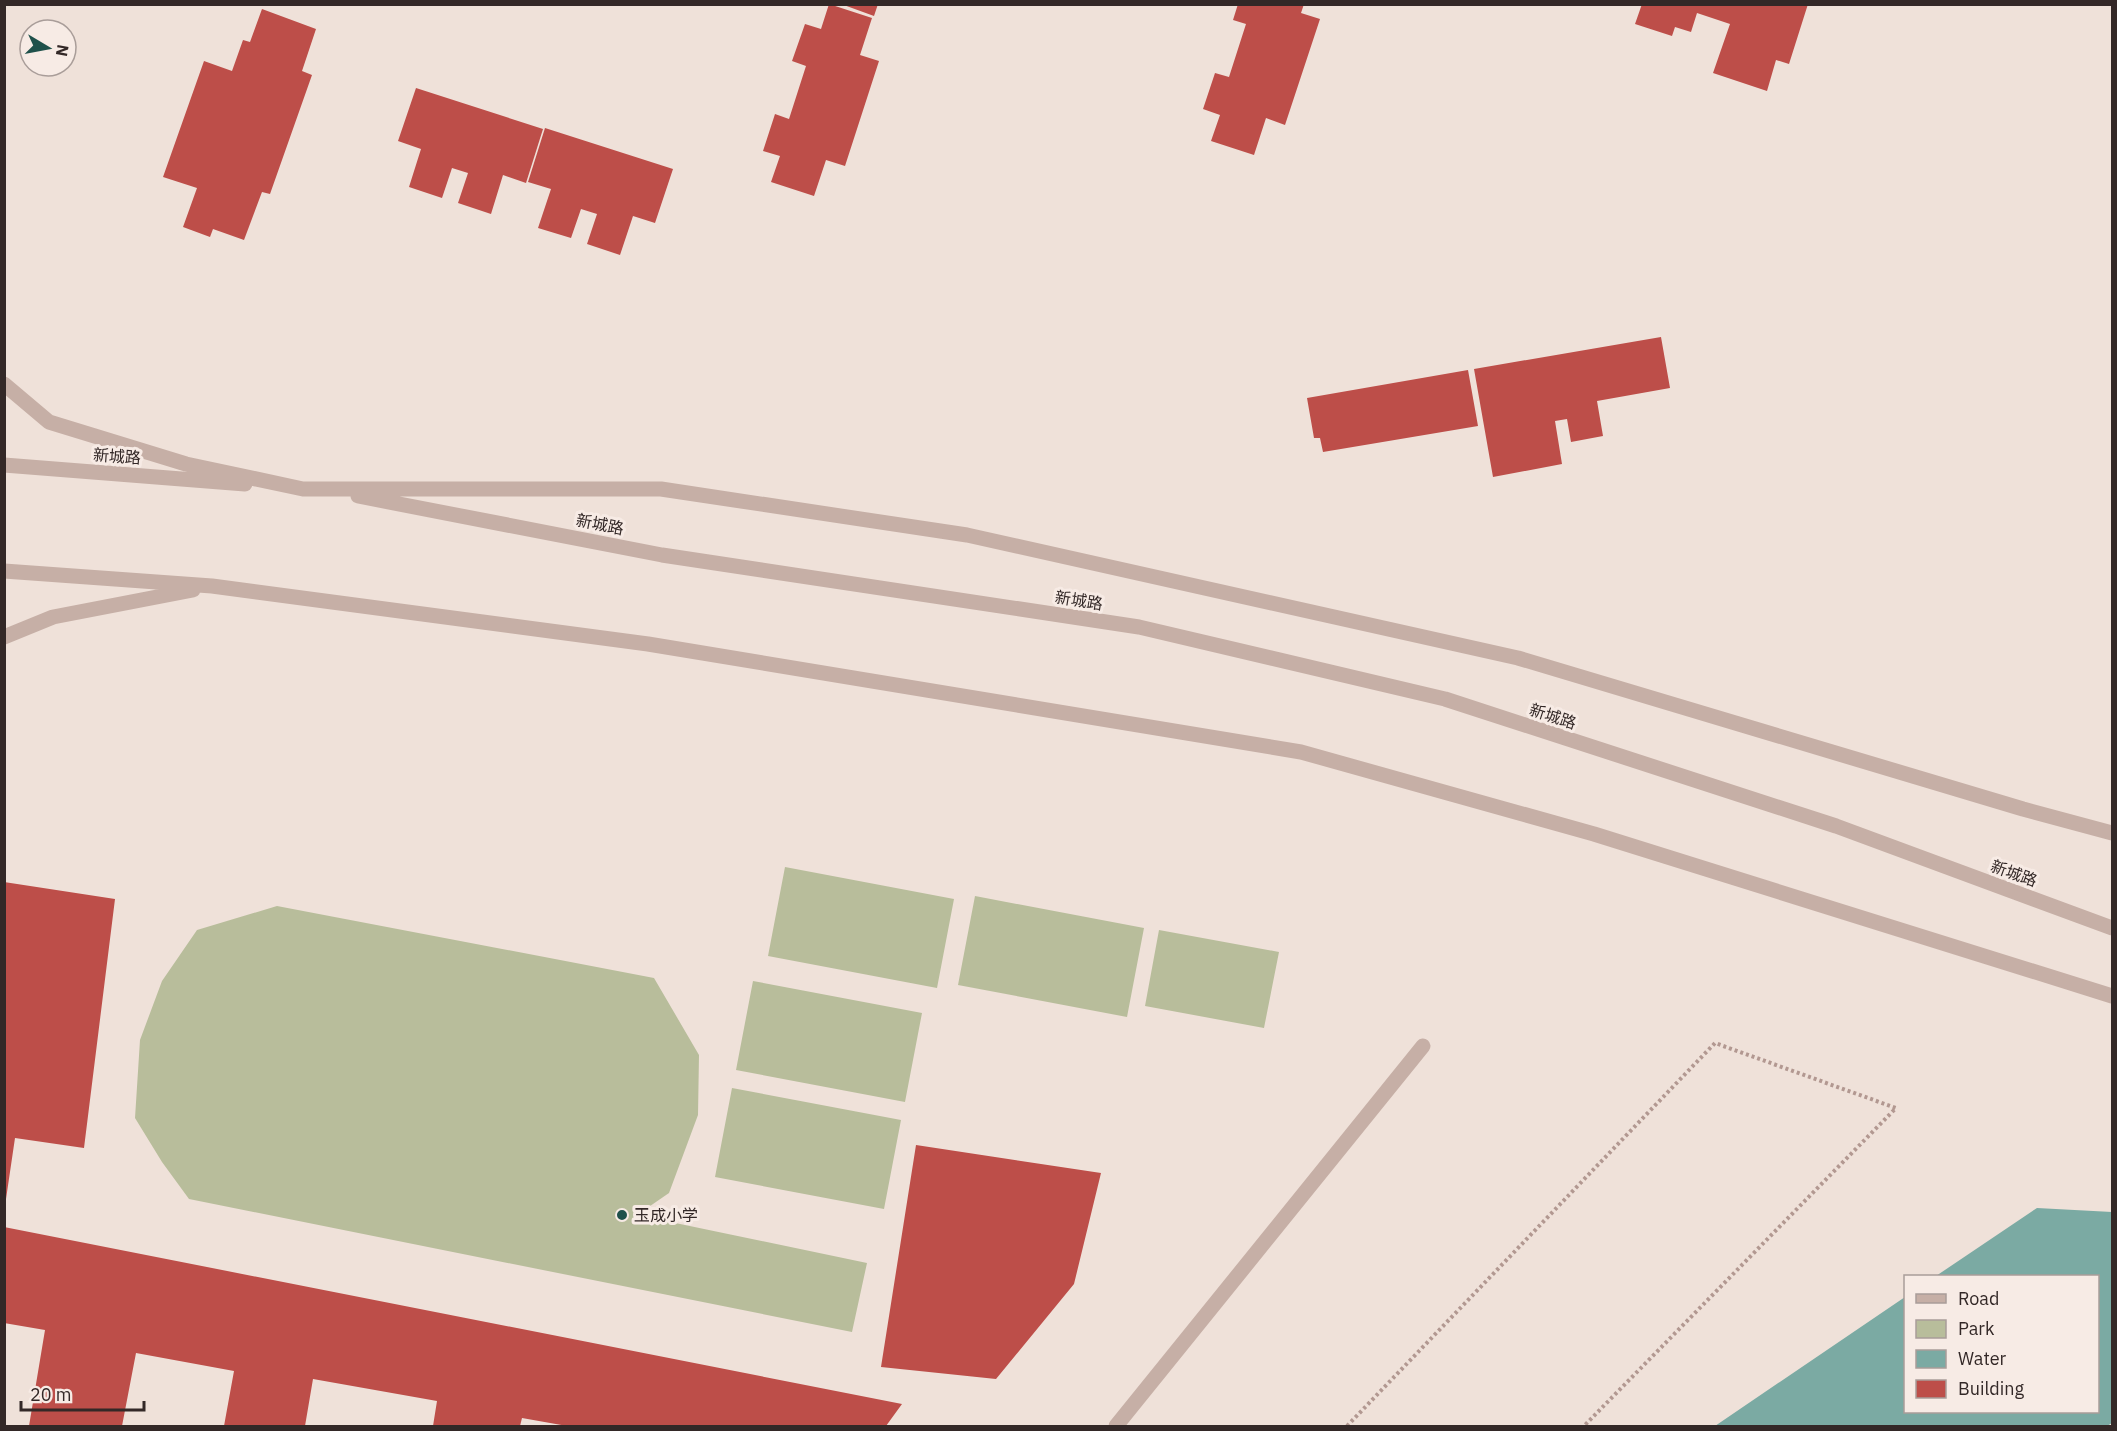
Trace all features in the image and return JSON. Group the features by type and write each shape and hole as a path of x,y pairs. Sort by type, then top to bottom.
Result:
{"street":[{"path":"4,384 49,422 186,464 303,489 661,489 967,535 1518,658 2024,810 2112,833"},
{"name":"新城路","path":"4,465 335,491 662,555 1139,627 1444,699 1836,826 2112,928"},
{"path":"4,571 212,586 648,644 1301,752 1594,834 2112,996"},
{"path":"4,637 52,617 212,586"},
{"path":"1116,1426 1423,1046"}],"path":[{"path":"1347,1426 1715,1043 1896,1108 1584,1426"}],"green space":[{"path":"785,867 954,899 937,988 768,956"},
{"path":"975,896 1144,928 1127,1017 958,985"},
{"path":"277,906 654,978 699,1055 698,1115 669,1193 637,1215 867,1263 852,1332 189,1199 162,1162 135,1118 140,1040 162,981 197,930"},
{"path":"1159,930 1279,952 1264,1028 1145,1006"},
{"path":"753,981 922,1013 905,1102 736,1070"},
{"path":"732,1088 901,1120 884,1209 715,1177"}],"water":[{"path":"2037,1208 2112,1212 2112,1423 2107,1426 1715,1426 1904,1298 1904,1413 2099,1413 2099,1275 1937,1275"}],"building":[{"path":"829,4 872,18 860,55 879,61 845,166 826,160 814,196 771,182 780,156 763,151 775,114 789,119 806,66 792,61 805,24 821,29"},
{"path":"841,4 878,4 874,16"},
{"path":"1238,4 1304,4 1301,13 1320,19 1285,125 1266,118 1254,155 1211,141 1220,115 1203,109 1215,73 1229,77 1246,24 1233,20"},
{"path":"1642,4 1808,4 1789,64 1776,60 1767,91 1713,73 1730,24 1697,13 1691,32 1675,27 1672,36 1635,24"},
{"path":"262,9 316,29 302,71 312,75 270,194 262,192 244,240 213,229 210,237 183,227 197,188 163,177 204,61 232,71 243,40 250,42"},
{"path":"416,88 543,129 526,183 503,175 491,214 458,203 468,173 452,168 442,198 409,187 421,149 398,141"},
{"path":"545,128 673,169 655,223 633,216 620,255 587,244 597,214 581,209 571,238 538,228 551,189 528,182"},
{"path":"1661,337 1670,388 1597,401 1603,436 1571,442 1567,419 1555,421 1562,464 1493,477 1474,369"},
{"path":"1468,370 1478,426 1323,452 1320,438 1314,438 1307,398"},
{"path":"4,882 115,899 84,1148 15,1138 6,1199"},
{"path":"916,1145 1101,1173 1074,1284 996,1379 881,1367"},
{"path":"4,1227 902,1404 886,1426 567,1426 522,1418 520,1426 433,1426 437,1401 313,1379 305,1426 224,1426 234,1371 136,1353 122,1426 29,1426 45,1330 4,1323"}],"place":[{"name":"玉成小学","path":"622,1215"}]}
